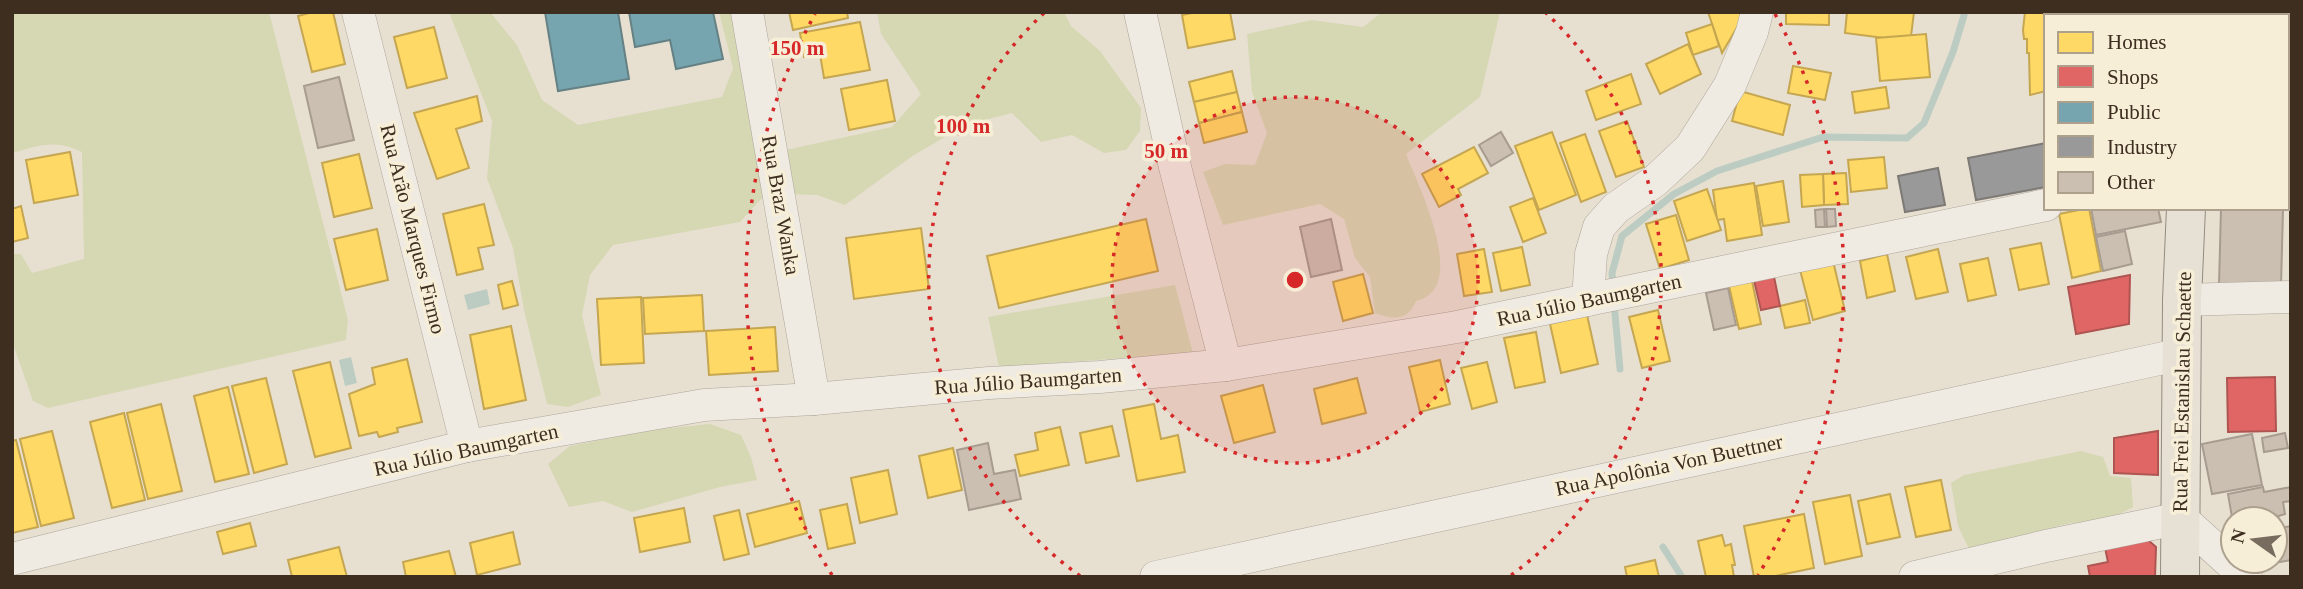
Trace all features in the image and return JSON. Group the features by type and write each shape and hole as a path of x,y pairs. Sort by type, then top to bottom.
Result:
{"main road":[{"name":"Rua Frei Estanislau Schaette","path":"2180,577 2182,300 2186,210"}],"street":[{"name":"Rua Arão Marques Firmo","path":"358,12 467,446"},
{"name":"Rua Braz Wanka","path":"747,12 814,399"},
{"path":"1140,12 1175,167 1226,365"},
{"path":"1604,297 1591,254 1599,227 1616,208 1655,181 1690,148 1730,85 1752,32 1757,12"},
{"name":"Rua Júlio Baumgarten","path":"12,559 467,446 704,405 814,399 1226,365 1457,327 2044,205"},
{"path":"2182,300 2291,297"},
{"name":"Rua Apolônia Von Buettner","path":"1156,577 2182,354"},
{"path":"1915,577 2181,518 2246,577"}],"green space":[{"path":"12,12 269,12 348,320 346,340 48,408 33,401 12,341 12,254 21,254 32,273 84,259 82,152 55,144 12,153"},
{"path":"449,12 490,12 517,45 542,100 578,125 722,97 733,68 719,12 735,12 765,195 740,222 613,245 590,275 582,315 601,395 568,407 547,404 524,310 513,248 487,178 492,121"},
{"path":"877,12 1064,12 1071,26 1100,51 1141,108 1140,131 1126,150 1104,153 1072,135 1041,142 1012,113 965,125 911,157 845,205 817,195 786,194 781,151 892,127 921,94 881,34"},
{"path":"1382,12 1500,12 1480,97 1406,154 1436,234 1440,257 1439,277 1432,292 1416,301 1409,312 1394,318 1375,313 1370,277 1355,258 1344,219 1320,204 1223,225 1203,172 1225,164 1255,165 1267,133 1252,92 1247,34 1312,20 1363,27"},
{"path":"1175,285 1193,353 999,367 988,317"},
{"path":"710,424 741,435 757,480 720,487 632,512 603,501 569,507 548,464 570,446 650,430"},
{"path":"2081,451 2103,457 2110,476 2131,478 2133,507 2106,521 2070,523 1969,549 1958,526 1951,483 1964,475"}],"shaded area":[{"path":"487,289 490,304 468,310 464,295"},
{"path":"351,357 357,383 345,386 339,360"}],"building: Homes":[{"path":"313,12 333,12 345,64 312,72 298,16"},
{"path":"789,12 847,12 848,18 793,30"},
{"path":"1230,12 1235,39 1188,48 1182,15"},
{"path":"1708,12 1741,12 1739,24 1722,53"},
{"path":"1786,12 1829,12 1829,25 1786,24"},
{"path":"1847,12 1914,12 1911,36 1884,38 1845,33"},
{"path":"2025,12 2143,12 2044,14 2044,92 2030,95 2029,53 2023,30"},
{"path":"860,22 870,70 824,78 820,54 804,57 800,33"},
{"path":"1712,24 1719,46 1693,55 1686,33"},
{"path":"434,27 447,78 407,88 394,37"},
{"path":"1926,34 1930,77 1880,81 1876,38"},
{"path":"1688,44 1701,74 1660,94 1646,64"},
{"path":"1793,66 1831,73 1825,100 1788,93"},
{"path":"1232,71 1237,92 1194,102 1189,82"},
{"path":"1631,74 1641,104 1596,120 1586,91"},
{"path":"887,80 895,121 849,130 841,89"},
{"path":"1886,87 1889,108 1855,113 1852,92"},
{"path":"1740,91 1790,105 1783,135 1732,121"},
{"path":"1237,92 1242,112 1199,123 1194,102"},
{"path":"477,96 482,121 456,129 469,168 437,179 414,113"},
{"path":"1242,112 1247,132 1204,143 1199,123"},
{"path":"1627,121 1644,167 1616,177 1599,131"},
{"path":"1552,132 1576,195 1539,210 1515,146"},
{"path":"1585,134 1606,192 1581,202 1560,143"},
{"path":"1474,147 1488,173 1458,189 1461,195 1439,207 1422,174"},
{"path":"70,152 78,195 34,203 26,160"},
{"path":"359,154 372,208 334,217 322,163"},
{"path":"1884,157 1887,188 1851,192 1848,160"},
{"path":"1846,173 1848,204 1824,205 1823,174"},
{"path":"1823,174 1824,205 1802,207 1800,175"},
{"path":"1783,181 1789,222 1763,226 1756,186"},
{"path":"1754,183 1762,235 1727,241 1724,219 1717,220 1713,190"},
{"path":"1707,189 1721,230 1687,241 1674,201"},
{"path":"1533,198 1546,233 1523,242 1510,207"},
{"path":"484,204 494,245 478,248 483,269 457,275 443,214"},
{"path":"21,206 28,238 12,242 12,209"},
{"path":"2089,210 2101,271 2072,278 2059,214"},
{"path":"1676,215 1689,260 1660,269 1646,224"},
{"path":"1146,219 1158,271 999,308 987,256"},
{"path":"921,228 929,289 854,299 846,238"},
{"path":"377,229 388,280 346,290 334,239"},
{"path":"2041,243 2049,284 2019,290 2010,249"},
{"path":"1522,247 1530,285 1501,291 1493,253"},
{"path":"1484,249 1492,292 1464,296 1457,254"},
{"path":"1938,249 1948,292 1916,299 1906,257"},
{"path":"1887,254 1895,291 1867,298 1860,261"},
{"path":"1988,258 1996,295 1968,301 1960,264"},
{"path":"1833,261 1845,311 1813,320 1800,270"},
{"path":"1363,274 1373,313 1343,321 1333,282"},
{"path":"512,281 518,305 503,309 498,285"},
{"path":"1752,281 1761,324 1739,329 1729,286"},
{"path":"702,295 704,331 645,334 643,298"},
{"path":"641,297 644,363 601,365 597,299"},
{"path":"1805,300 1810,323 1785,328 1780,306"},
{"path":"1658,310 1670,361 1642,368 1629,317"},
{"path":"1587,315 1598,364 1561,373 1550,324"},
{"path":"511,326 526,400 484,409 470,335"},
{"path":"775,327 778,371 709,375 706,331"},
{"path":"1536,332 1545,382 1515,388 1504,338"},
{"path":"407,359 422,422 397,428 398,432 379,437 377,432 359,436 349,394 375,384 372,368"},
{"path":"1440,360 1450,404 1420,412 1409,367"},
{"path":"330,362 351,448 315,457 293,371"},
{"path":"1487,362 1497,402 1472,409 1461,368"},
{"path":"266,378 287,464 254,473 232,386"},
{"path":"1357,378 1366,413 1322,424 1314,389"},
{"path":"1263,385 1275,432 1234,443 1221,396"},
{"path":"228,387 249,474 215,482 194,396"},
{"path":"161,404 182,491 148,499 127,413"},
{"path":"1154,404 1161,439 1178,435 1185,472 1137,481 1123,410"},
{"path":"124,413 145,500 112,508 90,422"},
{"path":"1112,426 1119,456 1086,463 1080,433"},
{"path":"1060,427 1069,465 1020,476 1015,455 1038,450 1035,433"},
{"path":"52,431 74,518 41,526 20,439"},
{"path":"16,440 38,527 12,533 12,441"},
{"path":"953,448 962,490 928,498 919,456"},
{"path":"888,470 897,514 860,523 851,478"},
{"path":"1941,480 1951,530 1916,537 1905,487"},
{"path":"1890,494 1900,537 1867,544 1858,501"},
{"path":"1850,495 1862,556 1825,564 1813,502"},
{"path":"799,501 807,533 755,547 747,514"},
{"path":"847,504 855,543 828,549 820,510"},
{"path":"684,508 690,542 640,552 634,518"},
{"path":"739,510 749,554 724,560 714,516"},
{"path":"1804,514 1814,568 1770,577 1754,577 1744,526"},
{"path":"250,523 256,546 223,554 217,532"},
{"path":"513,532 520,564 477,575 470,543"},
{"path":"1722,535 1725,546 1731,544 1734,577 1706,577 1698,541"},
{"path":"339,547 347,577 292,577 288,560"},
{"path":"449,551 456,577 406,577 403,562"},
{"path":"1655,560 1659,577 1627,577 1625,567"}],"building: Shops":[{"path":"1773,272 1780,306 1761,310 1753,276"},
{"path":"2130,275 2129,324 2076,334 2068,287"},
{"path":"2275,377 2276,431 2228,432 2227,378"},
{"path":"2158,431 2158,475 2114,473 2114,438"},
{"path":"2148,540 2156,547 2155,577 2090,577 2088,566 2108,562 2104,543"}],"building: Public":[{"path":"545,12 618,12 629,79 558,91"},
{"path":"629,12 713,12 723,59 676,69 670,40 635,47"}],"building: Industry":[{"path":"2044,143 2044,187 1976,200 1968,158"},
{"path":"1938,168 1945,205 1905,212 1898,176"}],"building: Other":[{"path":"2291,12 2291,79 2289,14 2238,14"},
{"path":"339,77 354,140 318,148 304,86"},
{"path":"2291,79 2291,148 2289,148"},
{"path":"1501,132 1513,153 1491,166 1479,145"},
{"path":"1824,209 1825,227 1816,227 1815,210"},
{"path":"1826,209 1835,209 1836,226 1827,227"},
{"path":"2091,210 2158,210 2161,222 2096,235"},
{"path":"2221,210 2283,210 2281,286 2219,285"},
{"path":"1331,219 1342,270 1311,277 1300,227"},
{"path":"2125,231 2132,264 2103,271 2096,237"},
{"path":"1728,288 1736,325 1714,330 1706,293"},
{"path":"2285,433 2288,448 2264,452 2262,438"},
{"path":"2252,434 2262,485 2212,494 2202,444"},
{"path":"988,443 994,474 1015,470 1021,499 969,510 957,450"},
{"path":"2263,487 2264,492 2291,487 2291,501 2283,502 2284,505 2230,505 2228,494"},
{"path":"2289,526 2291,526 2289,560"}],"waterway":[{"path":"1613,288 1612,273 1622,236 1674,194 1717,171 1823,137 1907,138 1924,123 1953,52 1965,12"},
{"path":"1614,303 1620,369"},
{"path":"1663,547 1682,577"}]}
